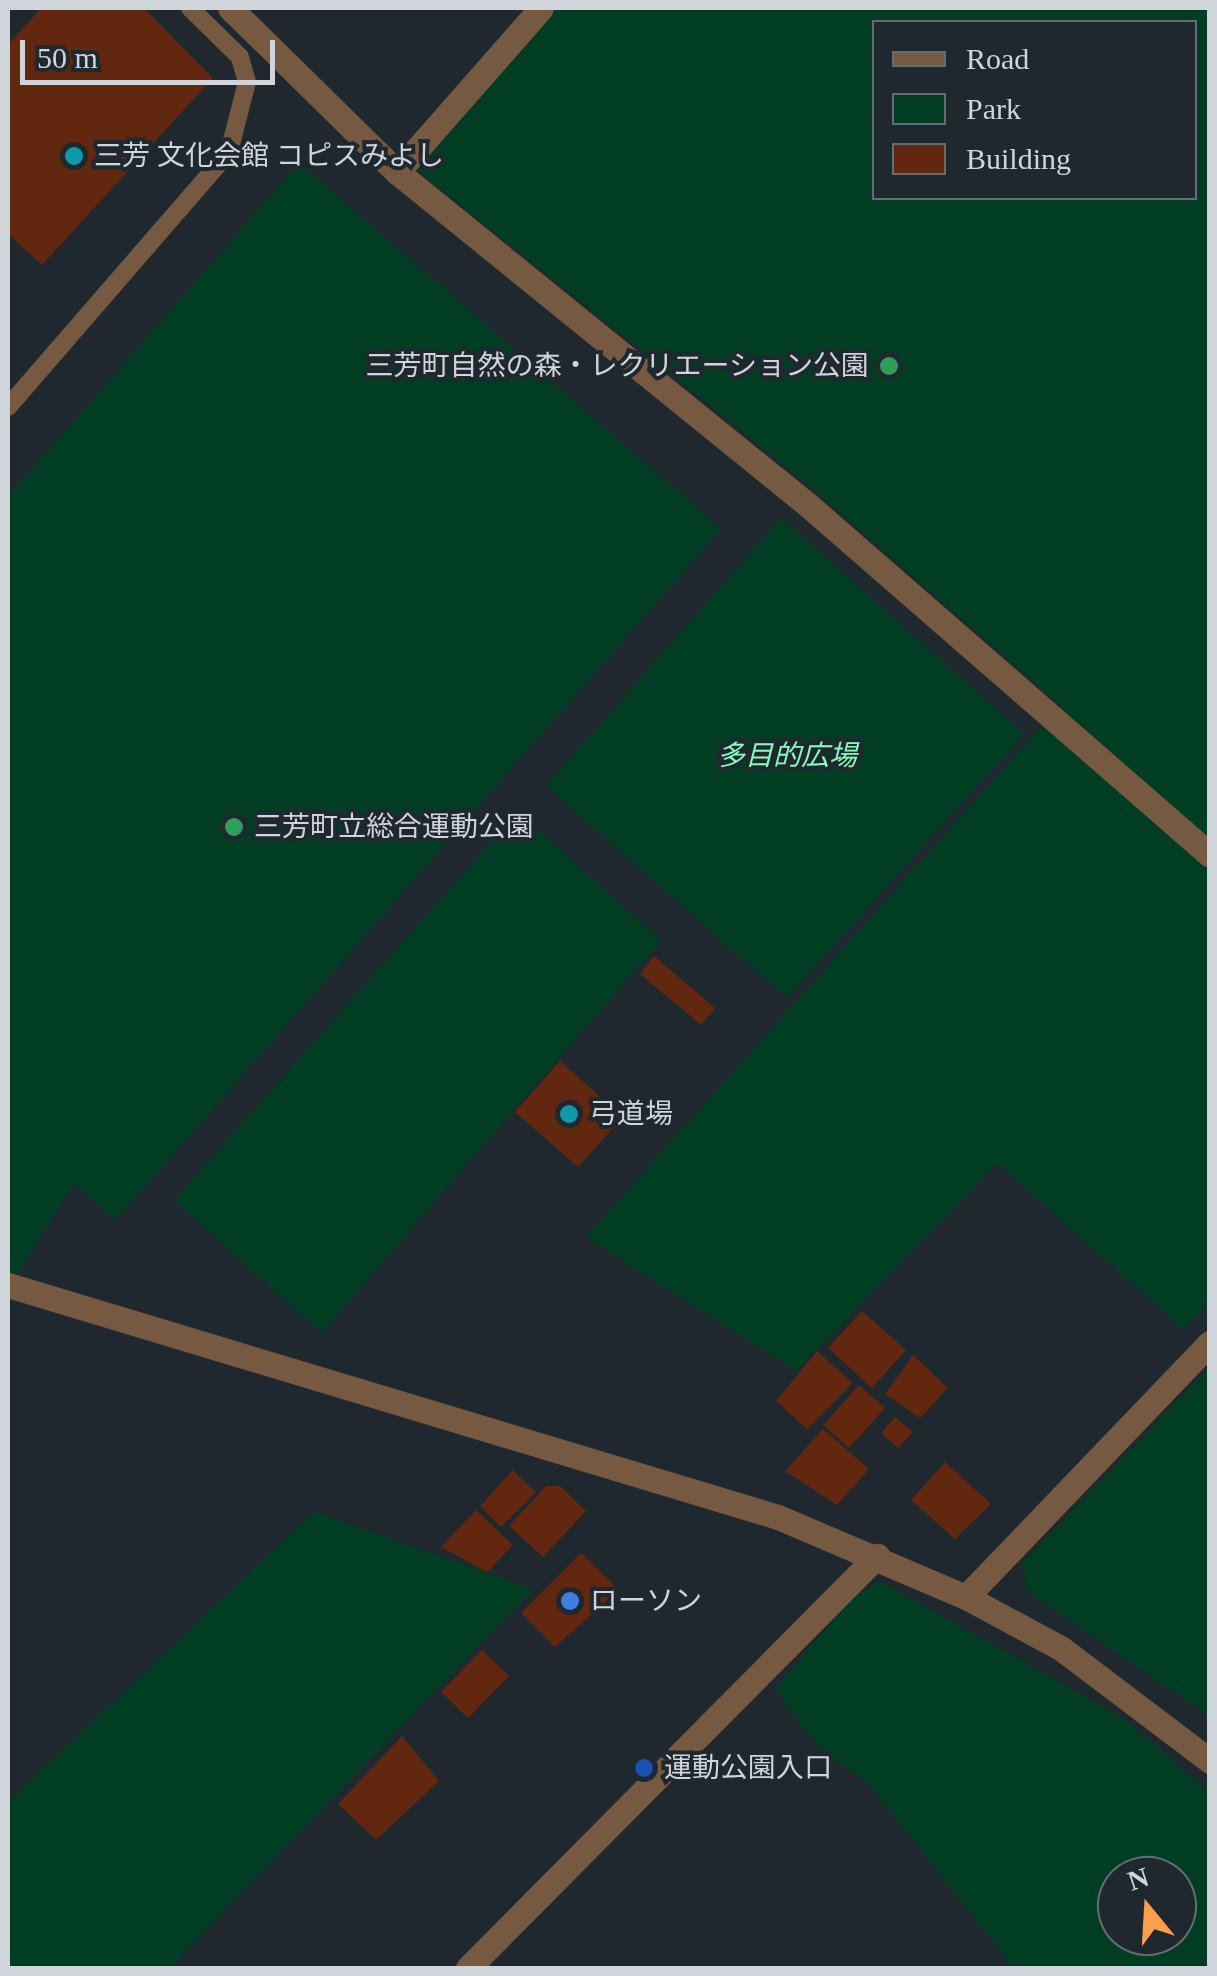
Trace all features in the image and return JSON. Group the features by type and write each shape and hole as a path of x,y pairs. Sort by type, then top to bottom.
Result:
{"street":[{"path":"230,8 397,172 808,505 1210,855"},
{"path":"397,172 542,8"},
{"path":"8,1285 778,1517 966,1597 1094,1671 1210,1761"},
{"path":"966,1597 1210,1343"},
{"path":"468,1968 876,1556"}],"lane":[{"path":"8,407 201,190 229,152 247,82 240,58 190,8"}],"green space":[{"path":"555,8 1209,8 1210,1303 1183,1329 997,1163 796,1371 586,1237 1060,705 800,478 414,168"},
{"name":"三芳町立総合運動公園","path":"299,163 721,529 116,1220 74,1184 8,1288 8,497"},
{"name":"多目的広場","path":"781,518 1024,734 787,998 546,786"},
{"path":"518,812 661,940 321,1333 174,1200"},
{"path":"1209,1368 1209,1716 1028,1592 1022,1563"},
{"path":"314,1512 533,1589 169,1968 8,1968 8,1802"},
{"path":"879,1581 1125,1719 1209,1792 1209,1968 1014,1968 868,1783 819,1748 775,1689 851,1599"}],"building":[{"name":"三芳 文化会館 コピスみよし","path":"41,8 144,8 213,78 42,265 8,234 8,45"},
{"path":"654,956 715,1008 701,1025 640,974"},
{"name":"弓道場","path":"560,1061 623,1117 578,1167 515,1112"},
{"path":"862,1311 906,1350 872,1388 828,1348"},
{"path":"817,1351 853,1383 807,1429 776,1401"},
{"path":"913,1355 948,1388 920,1418 885,1394"},
{"path":"859,1385 885,1408 849,1448 823,1425"},
{"path":"895,1417 913,1432 898,1448 881,1433"},
{"path":"823,1429 869,1469 837,1505 785,1471"},
{"path":"945,1462 991,1504 955,1539 911,1500"},
{"path":"513,1470 536,1492 501,1527 480,1506"},
{"path":"546,1486 560,1486 586,1511 543,1557 509,1526"},
{"path":"476,1510 513,1545 487,1572 441,1547"},
{"name":"ローソン","path":"581,1553 619,1590 555,1647 521,1613"},
{"path":"482,1650 509,1676 468,1718 441,1692"},
{"path":"402,1736 439,1781 376,1840 338,1804"}],"place":[{"name":"三芳 文化会館 コピスみよし","path":"74,156"},
{"name":"三芳町自然の森・レクリエーション公園","path":"889,366"},
{"name":"三芳町立総合運動公園","path":"234,827"},
{"name":"弓道場","path":"569,1114"},
{"name":"ローソン","path":"570,1601"},
{"name":"運動公園入口","path":"644,1768"}]}
